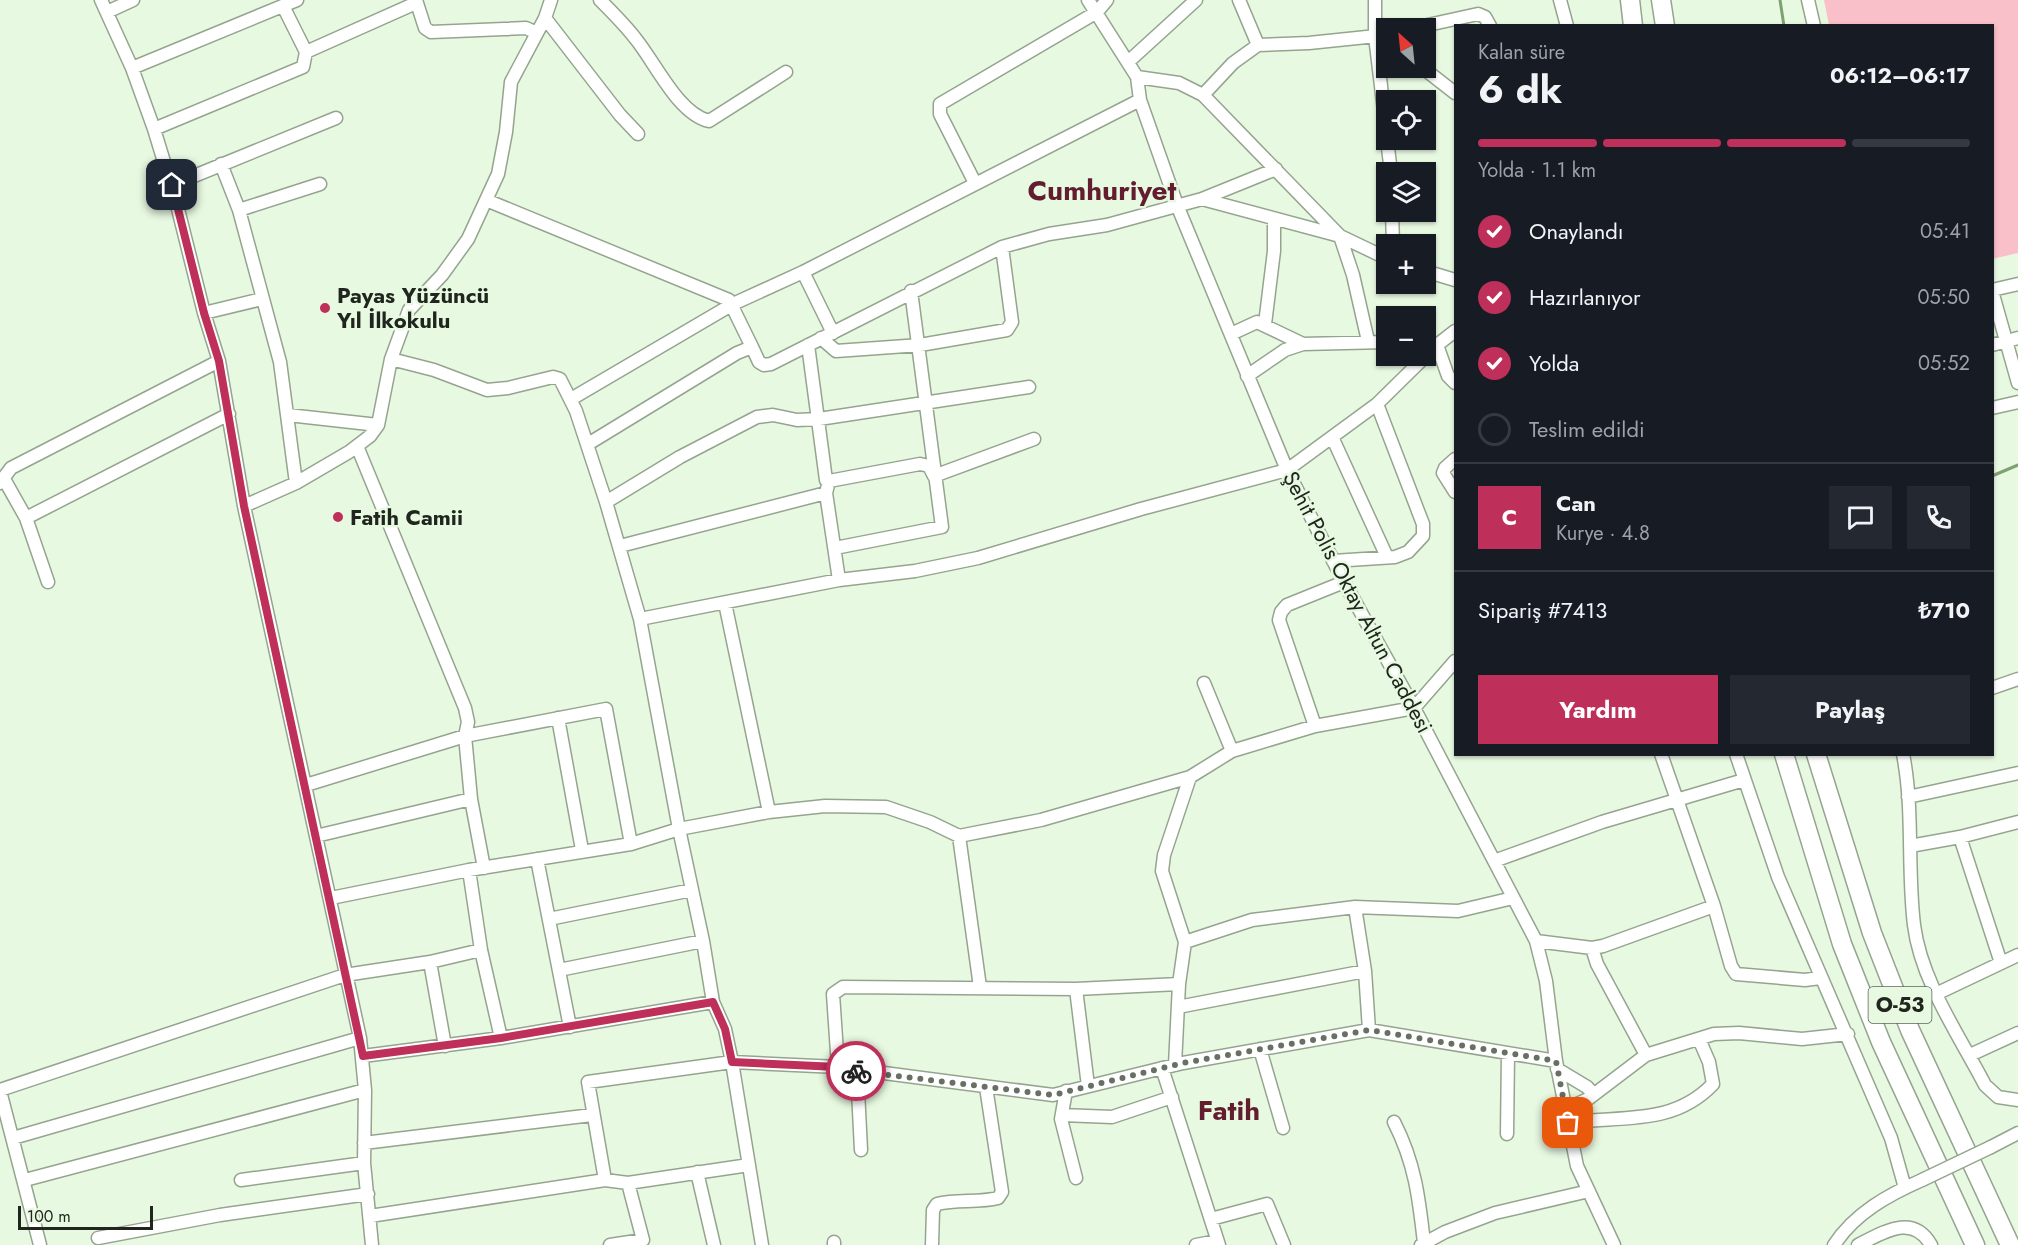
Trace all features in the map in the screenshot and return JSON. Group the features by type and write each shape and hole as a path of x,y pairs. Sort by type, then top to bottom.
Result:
{"highway":[{"path":"1630,0 1634,24"},
{"path":"1661,0 1665,24"},
{"name":"O-53","path":"1785,756 1842,944 1881,1042 1975,1245"},
{"name":"O-53","path":"1817,756 1872,933 1910,1030 2010,1245"}],"street":[{"path":"101,0 132,68 154,129 172,185 204,313 219,361 244,506 360,1038 365,1090 364,1162 372,1245"},
{"path":"107,12 133,0"},
{"path":"132,68 297,0"},
{"path":"244,506 296,483 357,446 370,436 378,425 391,359 409,310 442,275 468,238 498,174 506,132 511,82 537,33 551,0"},
{"path":"600,0 635,38 682,104 698,118 709,121 786,72"},
{"name":"Şehit Polis Oktay Altun Caddesi","path":"1088,0 1137,77 1140,100 1177,206 1287,470 1344,582 1414,708 1536,941 1546,981 1564,1110 1577,1166 1614,1245"},
{"path":"975,183 940,114 940,104 1096,12 1107,0"},
{"path":"1128,62 1196,0"},
{"path":"1239,0 1258,45"},
{"path":"1375,0 1378,18"},
{"path":"1560,0 1566,24"},
{"path":"1808,0 1814,24"},
{"path":"306,52 416,1 425,28 431,32 525,28 537,33"},
{"path":"154,129 303,67 306,52 283,6"},
{"path":"1436,23 1478,14 1485,17 1489,24"},
{"path":"544,18 620,115 638,134"},
{"path":"1203,95 1233,63 1258,45 1309,44 1376,37"},
{"path":"1137,77 1179,83 1203,95 1340,236 1353,275 1368,341"},
{"path":"1436,78 1454,92"},
{"path":"571,399 733,304 803,272 1140,100"},
{"path":"172,185 336,118"},
{"path":"221,164 239,210 280,362 296,483"},
{"path":"486,200 718,295 733,304 759,362 764,365 827,336 911,291 1002,247 1049,234 1107,225 1202,199 1276,169"},
{"path":"239,210 320,184"},
{"path":"1202,199 1340,236 1376,253"},
{"path":"1265,324 1273,262 1275,220"},
{"path":"803,272 827,336 836,351 920,345 1010,328 1012,322 1002,247"},
{"path":"1436,274 1454,280"},
{"path":"1994,290 2018,284"},
{"path":"835,548 942,527 934,476 920,345 911,291"},
{"path":"1994,295 2012,339 2018,383"},
{"path":"204,313 262,299"},
{"path":"1231,334 1257,322 1303,344"},
{"path":"1436,342 1454,332"},
{"path":"1994,344 2012,339"},
{"path":"1247,376 1285,350 1303,344 1376,341"},
{"path":"808,345 839,580"},
{"path":"588,444 713,367 752,347"},
{"path":"1436,354 1454,382"},
{"path":"391,359 434,370 487,390 508,388 553,377 560,379 571,399 588,444 620,546 640,619 713,1002 725,1029 732,1062 762,1245"},
{"path":"48,582 26,518 2,481 5,473 219,361"},
{"path":"640,619 839,580 915,571 978,558 1141,509 1287,470 1333,439 1377,404 1412,366"},
{"path":"606,502 680,457 757,417 773,415 797,420 819,419 1029,387"},
{"path":"1994,408 2018,402"},
{"path":"1333,561 1387,557 1408,552 1423,536 1423,524 1377,404"},
{"path":"26,518 229,414"},
{"path":"288,415 378,425"},
{"path":"934,476 1034,439"},
{"path":"1333,439 1387,557"},
{"path":"357,446 465,708 468,722 465,736 471,799 484,868"},
{"path":"1454,460 1443,473 1454,490"},
{"path":"620,546 827,487 920,464 929,466 934,476"},
{"path":"1315,726 1279,620 1281,612 1287,605 1344,582"},
{"path":"725,603 769,812"},
{"path":"331,898 469,870 582,850 631,844 679,829 769,812 825,806 886,807 930,822 959,836 1041,820 1190,777 1232,751 1315,726 1414,708 1454,662"},
{"path":"1994,687 2018,679"},
{"path":"1204,683 1232,751"},
{"path":"306,785 465,736 606,709 631,844"},
{"path":"558,718 582,850"},
{"path":"1662,756 1675,802 1714,906 1731,966 1737,974 1805,980 1820,978"},
{"path":"1737,756 1778,877 1820,978 1848,1034 1891,1138 1905,1188"},
{"path":"1903,756 1908,797 1914,926 1919,949 1938,993 1985,1085 1998,1097 2018,1100"},
{"path":"1908,797 2018,772"},
{"path":"1175,1065 1179,984 1185,942 1162,871 1164,855 1190,777"},
{"path":"1494,861 1602,822 1744,780"},
{"path":"316,836 471,799"},
{"path":"1910,846 1960,837 2018,822"},
{"path":"959,836 980,987"},
{"path":"1960,837 2001,963"},
{"path":"537,859 570,1027"},
{"path":"469,870 482,950 501,1038"},
{"path":"549,919 692,890"},
{"path":"1185,942 1252,920 1355,907 1458,911 1514,898"},
{"path":"1536,941 1592,948 1627,939 1714,906"},
{"path":"1355,907 1365,971 1369,1030"},
{"path":"559,970 703,941"},
{"path":"1592,948 1597,964 1646,1055"},
{"path":"40,1245 0,1090 345,975 430,962 482,950"},
{"path":"1938,993 2018,955"},
{"path":"430,962 445,1046"},
{"path":"1178,1007 1365,971"},
{"path":"838,1067 833,994 837,990 893,986 1076,989 1179,984"},
{"path":"1076,989 1088,1086"},
{"path":"363,1056 501,1038 713,1002"},
{"path":"605,1180 587,1086 592,1081 732,1062 838,1067 1053,1095 1175,1065 1369,1030 1508,1053 1556,1065 1587,1087 1593,1094"},
{"path":"1564,1110 1593,1094 1646,1055 1714,1034 1739,1033 1802,1039 1848,1034"},
{"path":"1970,1055 2018,1033"},
{"path":"14,1138 360,1038"},
{"path":"1568,1123 1643,1117 1684,1106 1699,1098 1713,1084 1709,1062 1699,1039"},
{"path":"1260,1049 1283,1128"},
{"path":"1507,1134 1508,1053"},
{"path":"1162,1068 1218,1243 1196,1245"},
{"path":"857,1071 861,1150"},
{"path":"932,1245 933,1210 937,1204 988,1200 998,1198 1002,1192 986,1087"},
{"path":"25,1180 365,1090"},
{"path":"1066,1091 1062,1115 1076,1178"},
{"path":"1062,1115 1112,1117 1172,1097"},
{"path":"364,1143 592,1115"},
{"path":"1394,1122 1417,1182 1423,1244 1496,1213 1589,1191"},
{"path":"1834,1245 1869,1208 2018,1133"},
{"path":"241,1180 364,1162"},
{"path":"370,1216 605,1180 628,1183 749,1165"},
{"path":"698,1172 714,1245"},
{"path":"610,1245 644,1243 628,1183"},
{"path":"98,1238 166,1224 368,1194"},
{"path":"1211,1219 1267,1204 1284,1245"},
{"path":"1858,1245 1902,1227 1915,1227 1924,1233 1931,1245"}],"shaded area":[{"path":"1824,0 2018,0 2018,253 1994,259 1994,24 1829,24"}],"waterway":[{"path":"1780,0 1784,24"},
{"path":"1994,475 2018,465"}],"way so far":[{"path":"856,1071 921,1077 1053,1095 1183,1063 1369,1030 1556,1061 1568,1123"}],"place":[{"name":"Payas Yüzüncü Yıl İlkokulu","path":"325,308"},
{"name":"Fatih Camii","path":"338,517"}],"district":[{"name":"Cumhuriyet","path":"1102,190"},
{"name":"Fatih","path":"1229,1110"}],"route":[{"path":"172,185 204,313 219,361 244,506 331,898 363,1056 501,1038 713,1002 725,1029 732,1062 838,1067 856,1071"}]}
